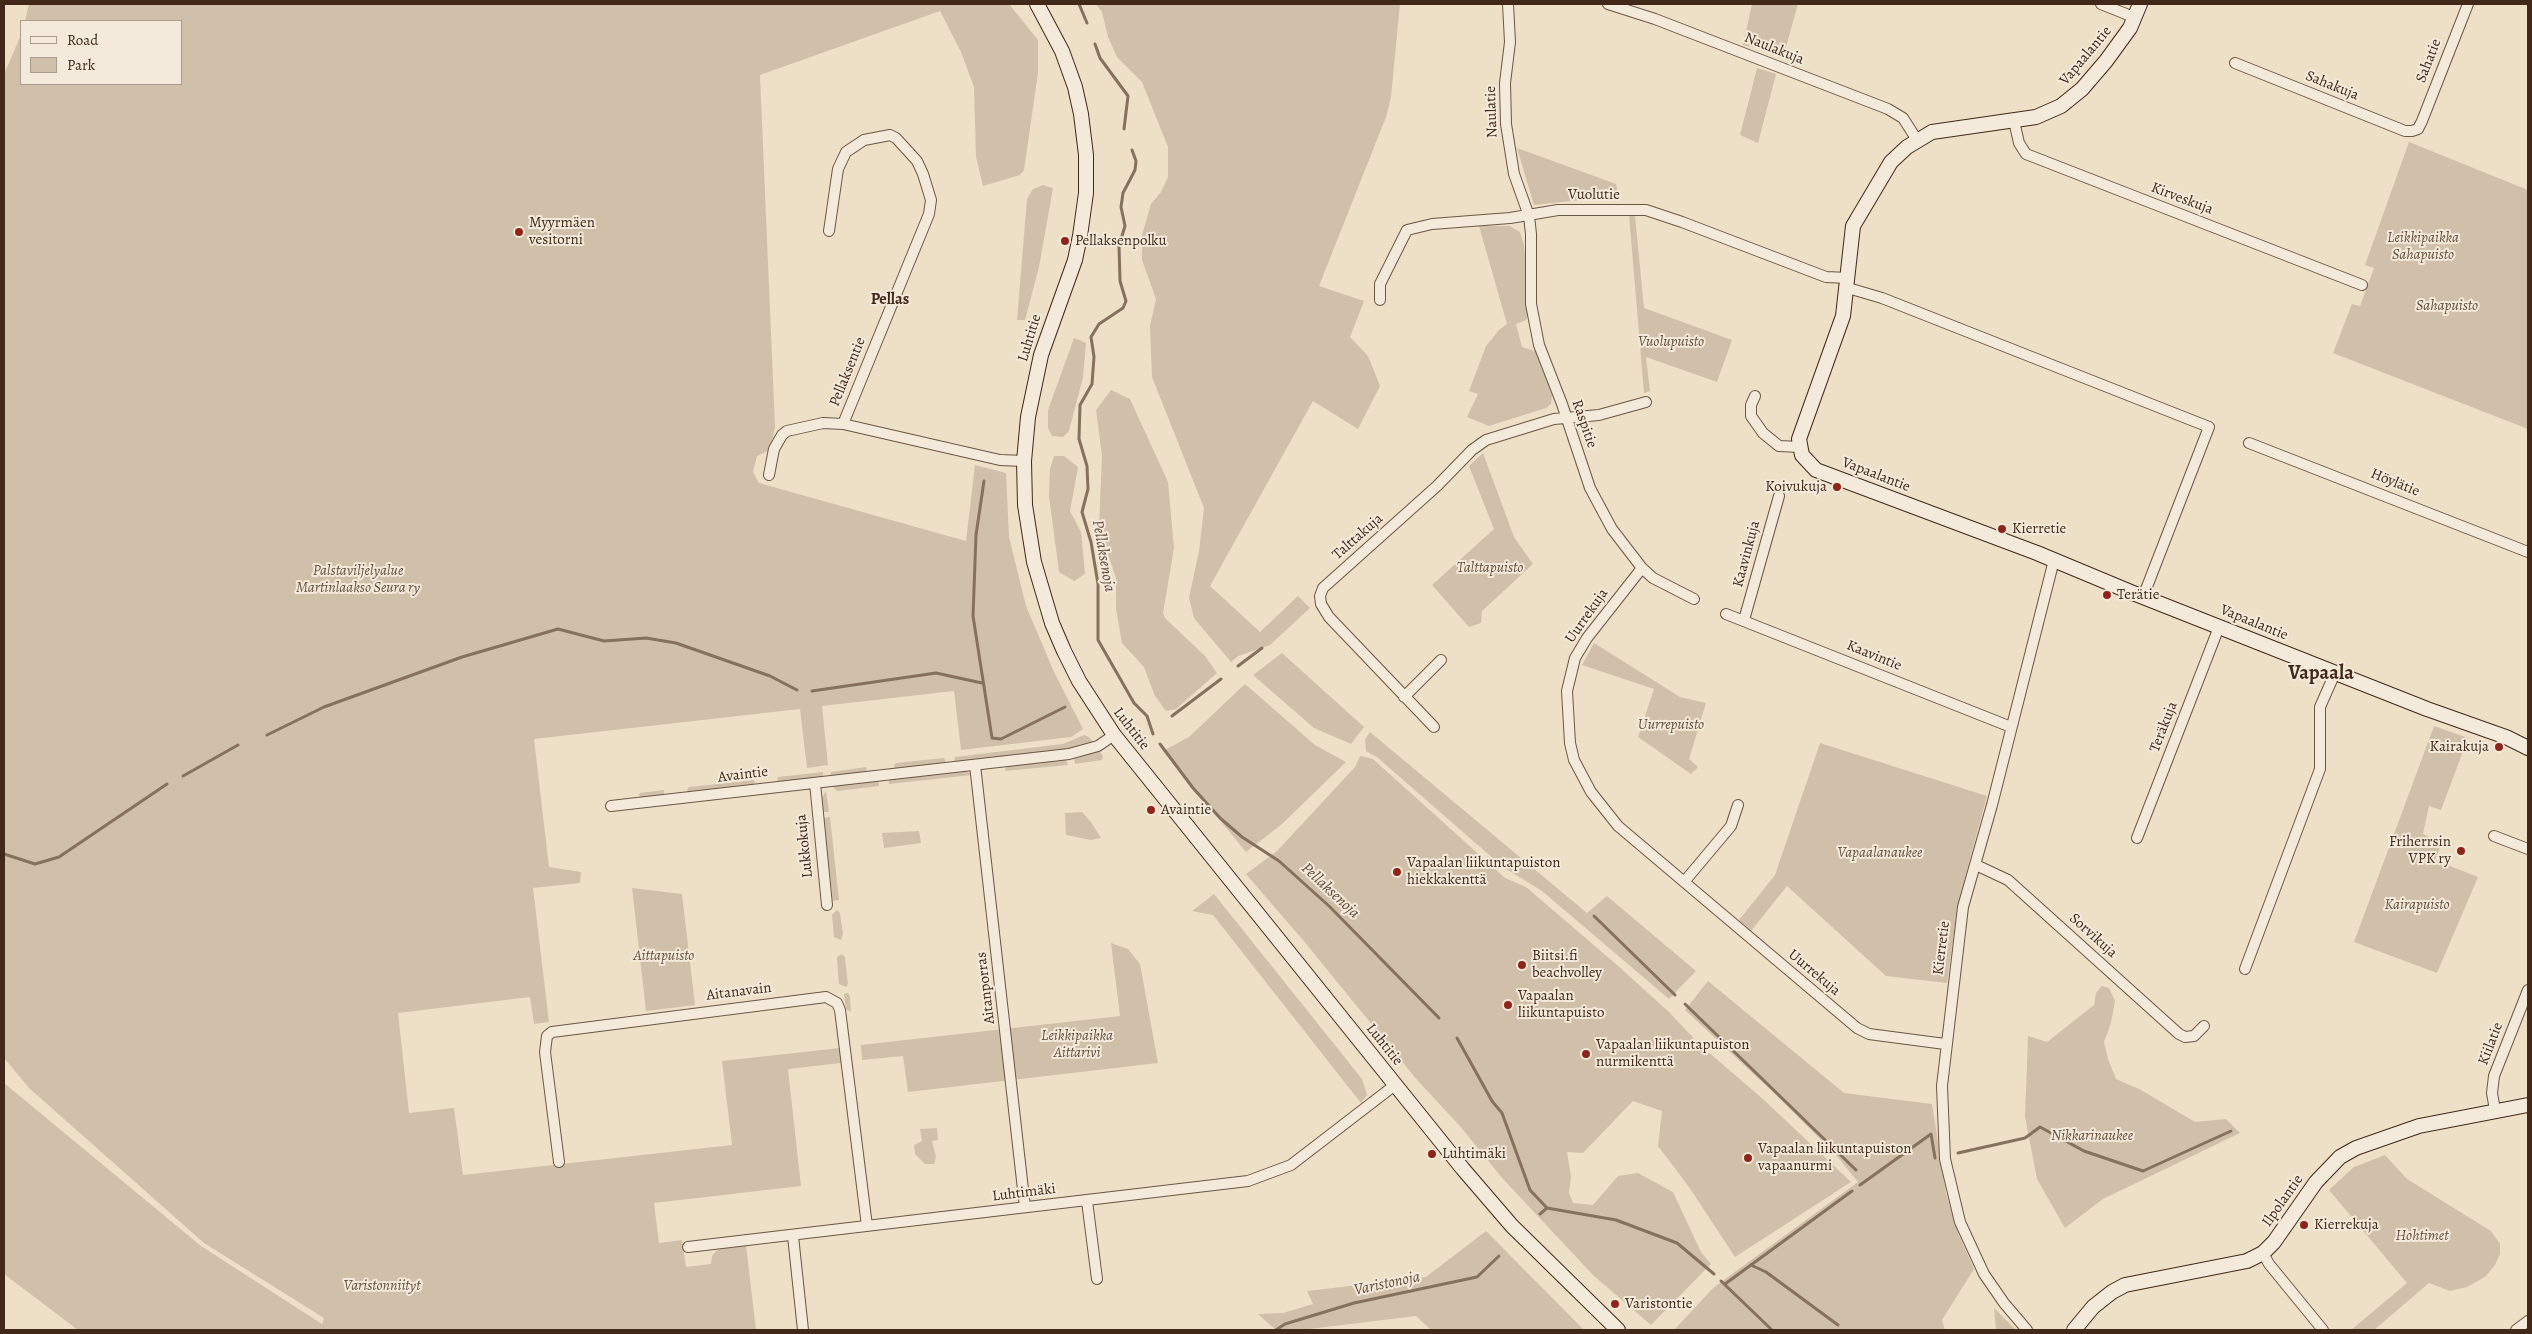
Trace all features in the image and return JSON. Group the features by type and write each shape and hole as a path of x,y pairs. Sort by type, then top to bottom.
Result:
{"street":[{"name":"Luhtitie","path":"1037,4 1062,51 1075,87 1084,132 1086,178 1084,214 1075,260 1049,328 1034,384 1028,417 1024,461 1029,538 1049,616 1079,681 1114,735 1395,1085 1512,1226 1618,1330"},
{"name":"Naulatie","path":"1508,4 1510,42 1505,83 1506,124 1514,174 1529,216"},
{"name":"Naulakuja","path":"1608,4 1655,19 1888,109 1902,118 1917,140"},
{"path":"2101,4 2136,18"},
{"name":"Vapaalantie","path":"2140,4 2136,18 2106,61 2074,97 2050,112 2014,121 1954,127 1932,132 1917,140 1891,162 1853,226 1848,283 1842,319 1799,439 1806,461 1816,470 2054,560 2335,673 2506,737 2528,748"},
{"name":"Sahatie","path":"2418,129 2468,4"},
{"name":"Sahakuja","path":"2236,63 2405,131 2418,129"},
{"name":"Kirveskuja","path":"2014,121 2019,143 2026,154 2362,285"},
{"name":"Pellaksentie","path":"829,231 840,161 852,147 864,140 884,135 896,138 916,161 928,188 929,214 843,424 1000,460 1024,461"},
{"name":"Vuolutie","path":"1380,300 1380,284 1407,230 1432,224 1529,216 1558,210 1646,210 1826,277 1848,283"},
{"name":"Raspitie","path":"1529,216 1531,234 1531,304 1535,330 1597,505 1615,534 1642,568 1653,578 1694,599"},
{"path":"1848,283 2209,427 2143,597"},
{"path":"1755,396 1751,405 1751,416 1763,433 1779,446 1800,447"},
{"name":"Talttakuja","path":"1434,727 1328,617 1321,604 1320,596 1323,588 1438,486 1472,450 1486,440 1531,425 1566,417 1599,415 1646,402"},
{"path":"769,475 774,449 782,435 788,431 823,423 843,424"},
{"name":"Höylätie","path":"2250,443 2528,552"},
{"name":"Kaavinkuja","path":"1744,620 1779,496"},
{"name":"Kierretie","path":"2027,1330 2004,1303 1984,1274 1959,1219 1946,1161 1942,1125 1942,1086 1945,1044 1963,907 1976,865 2054,560"},
{"name":"Uurrekuja","path":"1642,568 1587,638 1575,658 1566,691 1568,727 1574,760 1600,806 1618,826 1864,1032 1945,1044"},
{"name":"Kaavintie","path":"1726,614 2012,727"},
{"name":"Teräkuja","path":"2137,838 2219,627"},
{"path":"1404,697 1441,660"},
{"path":"2245,969 2320,769 2320,707 2335,673"},
{"name":"Avaintie","path":"610,806 1070,754 1098,746 1114,735"},
{"name":"Aitanporras","path":"975,765 1025,1207"},
{"name":"Lukkokuja","path":"815,783 827,905"},
{"path":"1684,882 1730,826 1738,805"},
{"path":"2494,836 2528,849"},
{"name":"Sorvikuja","path":"1976,865 2008,880 2179,1034 2185,1037 2194,1036 2204,1026"},
{"name":"Kiilatie","path":"2495,1110 2492,1093 2494,1076 2528,990"},
{"name":"Aitanavain","path":"559,1162 545,1052 547,1036 552,1032 826,997 837,1003 840,1010 867,1226"},
{"name":"Luhtimäki","path":"688,1247 1248,1181 1272,1174 1303,1156 1395,1085"},
{"name":"Ilpolantie","path":"2074,1330 2093,1307 2112,1292 2125,1285 2246,1261 2263,1253 2274,1242 2316,1182 2340,1157 2356,1148 2419,1126 2528,1105"},
{"path":"1087,1201 1097,1279"},
{"path":"793,1236 803,1330"},
{"path":"2263,1253 2269,1264 2323,1330"},
{"path":"2516,1330 2528,1321"}],"green space":[{"path":"29,4 1009,4 1038,40 1038,73 1024,170 1020,175 983,186 976,157 974,87 961,52 940,11 760,75 775,427 770,450 757,456 753,472 759,483 966,541 975,465 1006,473 1009,537 1026,606 1054,672 1083,729 1071,737 961,750 954,691 822,706 828,765 807,768 800,709 534,739 549,867 581,872 580,883 533,888 549,1022 534,1024 530,997 398,1013 409,1113 454,1108 463,1175 732,1145 722,1061 840,1048 841,1063 788,1069 801,1186 654,1203 659,1243 682,1240 686,1267 711,1264 712,1256 716,1251 723,1248 746,1245 756,1330 78,1330 4,1274 4,1083 201,1246 322,1324 324,1318 204,1243 29,1088 4,1058 4,74 20,37 20,85 182,85 182,20 25,20"},
{"path":"1096,4 1400,4 1391,97 1386,117 1319,286 1364,301 1350,337 1368,356 1380,386 1358,429 1313,401 1210,586 1260,632 1298,596 1310,608 1270,645 1238,656 1231,662 1194,618 1189,598 1199,551 1204,508 1152,377 1150,326 1156,299 1142,260 1142,235 1151,204 1161,192 1168,177 1168,147 1142,82 1117,57 1108,37 1102,12"},
{"path":"1752,4 1798,4 1784,54 1743,45"},
{"path":"1757,68 1776,74 1758,143 1740,135"},
{"name":"Sahapuisto","path":"2409,142 2528,190 2528,429 2333,353 2352,304 2360,306 2374,268 2365,265"},
{"path":"1517,148 1616,184 1619,196 1534,205"},
{"path":"1043,185 1053,188 1039,267 1025,320 1017,320 1027,199 1033,189"},
{"name":"Vuolupuisto","path":"1629,215 1635,216 1644,308 1732,340 1717,382 1646,357 1650,391 1644,393"},
{"path":"1479,226 1510,226 1520,232 1524,245 1530,312 1526,320 1516,324 1522,347 1535,351 1552,395 1551,404 1546,408 1489,426 1467,417 1478,394 1469,391 1486,346 1499,330 1507,324"},
{"path":"1074,338 1086,343 1083,377 1069,431 1063,437 1052,436 1048,428 1048,410"},
{"path":"1111,390 1130,399 1168,482 1174,548 1163,613 1165,618 1205,656 1217,673 1176,709 1166,711 1155,696 1144,667 1122,643 1116,609 1116,578 1099,527 1102,456 1096,410"},
{"name":"Talttapuisto","path":"1483,453 1514,537 1533,564 1482,611 1481,623 1469,627 1432,585 1494,529 1469,466"},
{"path":"1054,456 1064,456 1078,467 1070,511 1081,532 1085,574 1074,581 1059,572 1049,496 1050,469"},
{"name":"Uurrepuisto","path":"1594,643 1680,697 1706,703 1689,759 1698,767 1691,774 1638,737 1654,689 1582,665"},
{"path":"1282,653 1364,727 1351,744 1314,728 1253,675"},
{"path":"1245,684 1315,745 1346,762 1282,824 1246,852 1163,751 1189,737"},
{"name":"Kairapuisto","path":"2434,726 2468,738 2441,810 2429,806 2423,834 2442,843 2435,860 2478,877 2437,973 2354,942"},
{"path":"1370,732 1587,913 1607,896 1696,971 1669,999 1542,891 1503,867 1378,758 1366,751 1365,739"},
{"path":"1084,735 1093,742 1075,749 954,762 955,757 1063,744"},
{"name":"Vapaalanaukee","path":"1820,743 1987,796 1958,903 1947,983 1886,976 1787,886 1751,931 1739,920 1775,875"},
{"path":"1099,751 1103,756 1102,760 1075,764 1074,759"},
{"name":"Vapaalan liikuntapuisto","path":"1360,756 1373,759 1505,878 1526,887 1617,965 1669,1012 1699,1044 1764,1100 1851,1182 1735,1257 1689,1187 1658,1146 1662,1111 1633,1101 1583,1153 1567,1152 1571,1177 1569,1193 1573,1203 1593,1205 1618,1176 1638,1173 1673,1192 1701,1252 1711,1264 1651,1325 1593,1275 1503,1179 1459,1125 1417,1080 1303,940 1246,874 1277,851 1355,767"},
{"path":"944,758 946,763 895,768 894,766 896,763"},
{"path":"1066,760 1068,765 1005,771 1006,766"},
{"path":"866,767 867,772 830,776 831,772"},
{"path":"967,771 972,775 889,784 889,779"},
{"path":"823,772 823,777 777,782 778,777"},
{"path":"754,780 755,785 689,792 687,790 689,787"},
{"path":"879,780 879,786 837,791 832,786"},
{"path":"664,790 664,795 640,798 639,795 640,793"},
{"path":"826,791 829,812 823,812 822,798"},
{"path":"1082,812 1101,838 1091,840 1066,835 1065,813"},
{"path":"830,817 839,900 833,901 823,818"},
{"path":"919,831 921,843 884,848 882,833"},
{"name":"Aittapuisto","path":"632,888 682,894 695,1005 646,1011"},
{"path":"1214,894 1362,1079 1367,1095 1361,1103 1213,915 1192,911"},
{"path":"837,910 840,913 843,934 841,940 834,937 832,915"},
{"name":"Leikkipaikka Aittarivi","path":"1111,943 1128,949 1140,964 1158,1063 908,1092 903,1056 862,1060 861,1045 1120,1016"},
{"path":"842,954 845,957 848,984 846,987 839,984 837,957"},
{"path":"1708,981 1844,1093 1932,1104 1946,1193 1958,1233 1974,1269 1942,1320 1945,1330 1674,1330 1713,1288 1858,1182 1836,1155 1774,1093 1685,1010"},
{"name":"Nikkarinaukee","path":"2102,986 2109,988 2115,1001 2111,1023 2104,1042 2116,1079 2141,1090 2195,1122 2226,1119 2240,1133 2103,1199 2065,1228 2037,1179 2025,1117 2028,1036 2047,1042 2094,1005 2096,993"},
{"path":"848,993 851,1012 846,1009 844,994"},
{"path":"937,1128 938,1140 932,1141 936,1157 934,1164 925,1164 915,1154 914,1145 922,1141 920,1129"},
{"name":"Hohtimet","path":"2385,1155 2407,1179 2491,1231 2500,1244 2500,1254 2495,1265 2485,1277 2467,1287 2450,1291 2429,1283 2374,1330 2351,1330 2407,1283 2329,1190 2354,1167"},
{"path":"1486,1231 1584,1330 1431,1330 1416,1316 1301,1330 1276,1330 1258,1314 1283,1313 1313,1304 1307,1291 1426,1277"},
{"path":"1994,1308 2016,1330 1996,1330"}],"waterway":[{"name":"Pellaksenoja","path":"1079,4 1087,23"},
{"name":"Pellaksenoja","path":"1095,44 1100,58 1128,96 1124,129"},
{"name":"Pellaksenoja","path":"1132,150 1136,161 1135,170 1123,193 1121,207 1125,226 1119,246 1120,281 1126,301 1123,308 1099,324 1091,337 1094,357 1092,384 1080,405 1079,439 1087,466 1088,489 1082,512 1091,542 1098,584 1098,640 1134,703 1147,716 1153,734"},
{"path":"984,481 976,535 973,616 992,738 1001,739 1065,707"},
{"path":"267,735 324,707 462,657 558,629 604,641 646,638 676,643 770,676 797,690"},
{"path":"1238,666 1262,648"},
{"path":"812,691 936,673 982,683"},
{"path":"1172,716 1221,679"},
{"name":"Pellaksenoja","path":"1160,744 1193,788 1220,818 1242,837 1279,861 1329,906 1439,1018"},
{"path":"183,776 238,745"},
{"path":"4,854 35,864 59,857 167,784"},
{"path":"1594,916 1675,995"},
{"path":"1685,1004 1856,1170"},
{"name":"Pellaksenoja","path":"1457,1038 1492,1101 1502,1113 1530,1190 1547,1208"},
{"path":"1958,1153 2025,1138 2040,1127 2084,1151 2143,1171 2231,1131"},
{"path":"1860,1185 1931,1134 1935,1158"},
{"path":"1725,1284 1852,1191"},
{"path":"1547,1208 1616,1220 1677,1243 1714,1274"},
{"name":"Varistonoja","path":"1540,1214 1547,1208"},
{"name":"Varistonoja","path":"1276,1330 1285,1324 1354,1303 1477,1277 1499,1256"},
{"path":"1751,1265 1766,1272 1838,1325"},
{"path":"1721,1281 1772,1330"}],"place":[{"name":"Myyrmäen vesitorni","path":"519,232"},
{"name":"Pellaksenpolku","path":"1065,241"},
{"name":"Koivukuja","path":"1837,487"},
{"name":"Kierretie","path":"2002,529"},
{"name":"Terätie","path":"2107,595"},
{"name":"Kairakuja","path":"2499,747"},
{"name":"Avaintie","path":"1151,810"},
{"name":"Friherrsin VPK ry","path":"2461,851"},
{"name":"Vapaalan liikuntapuiston hiekkakenttä","path":"1397,872"},
{"name":"Biitsi.fi beachvolley","path":"1522,965"},
{"name":"Vapaalan liikuntapuisto","path":"1508,1005"},
{"name":"Vapaalan liikuntapuiston nurmikenttä","path":"1586,1054"},
{"name":"Luhtimäki","path":"1432,1154"},
{"name":"Vapaalan liikuntapuiston vapaanurmi","path":"1748,1158"},
{"name":"Kierrekuja","path":"2304,1225"},
{"name":"Varistontie","path":"1615,1304"}],"district":[{"name":"Pellas","path":"890,300"},
{"name":"Vapaala","path":"2321,674"}],"park label":[{"name":"Leikkipaikka Sahapuisto","path":"2423,246"},
{"name":"Palstaviljelyalue Martinlaakso Seura ry","path":"358,580"},
{"name":"Varistonniityt","path":"382,1286"}]}
